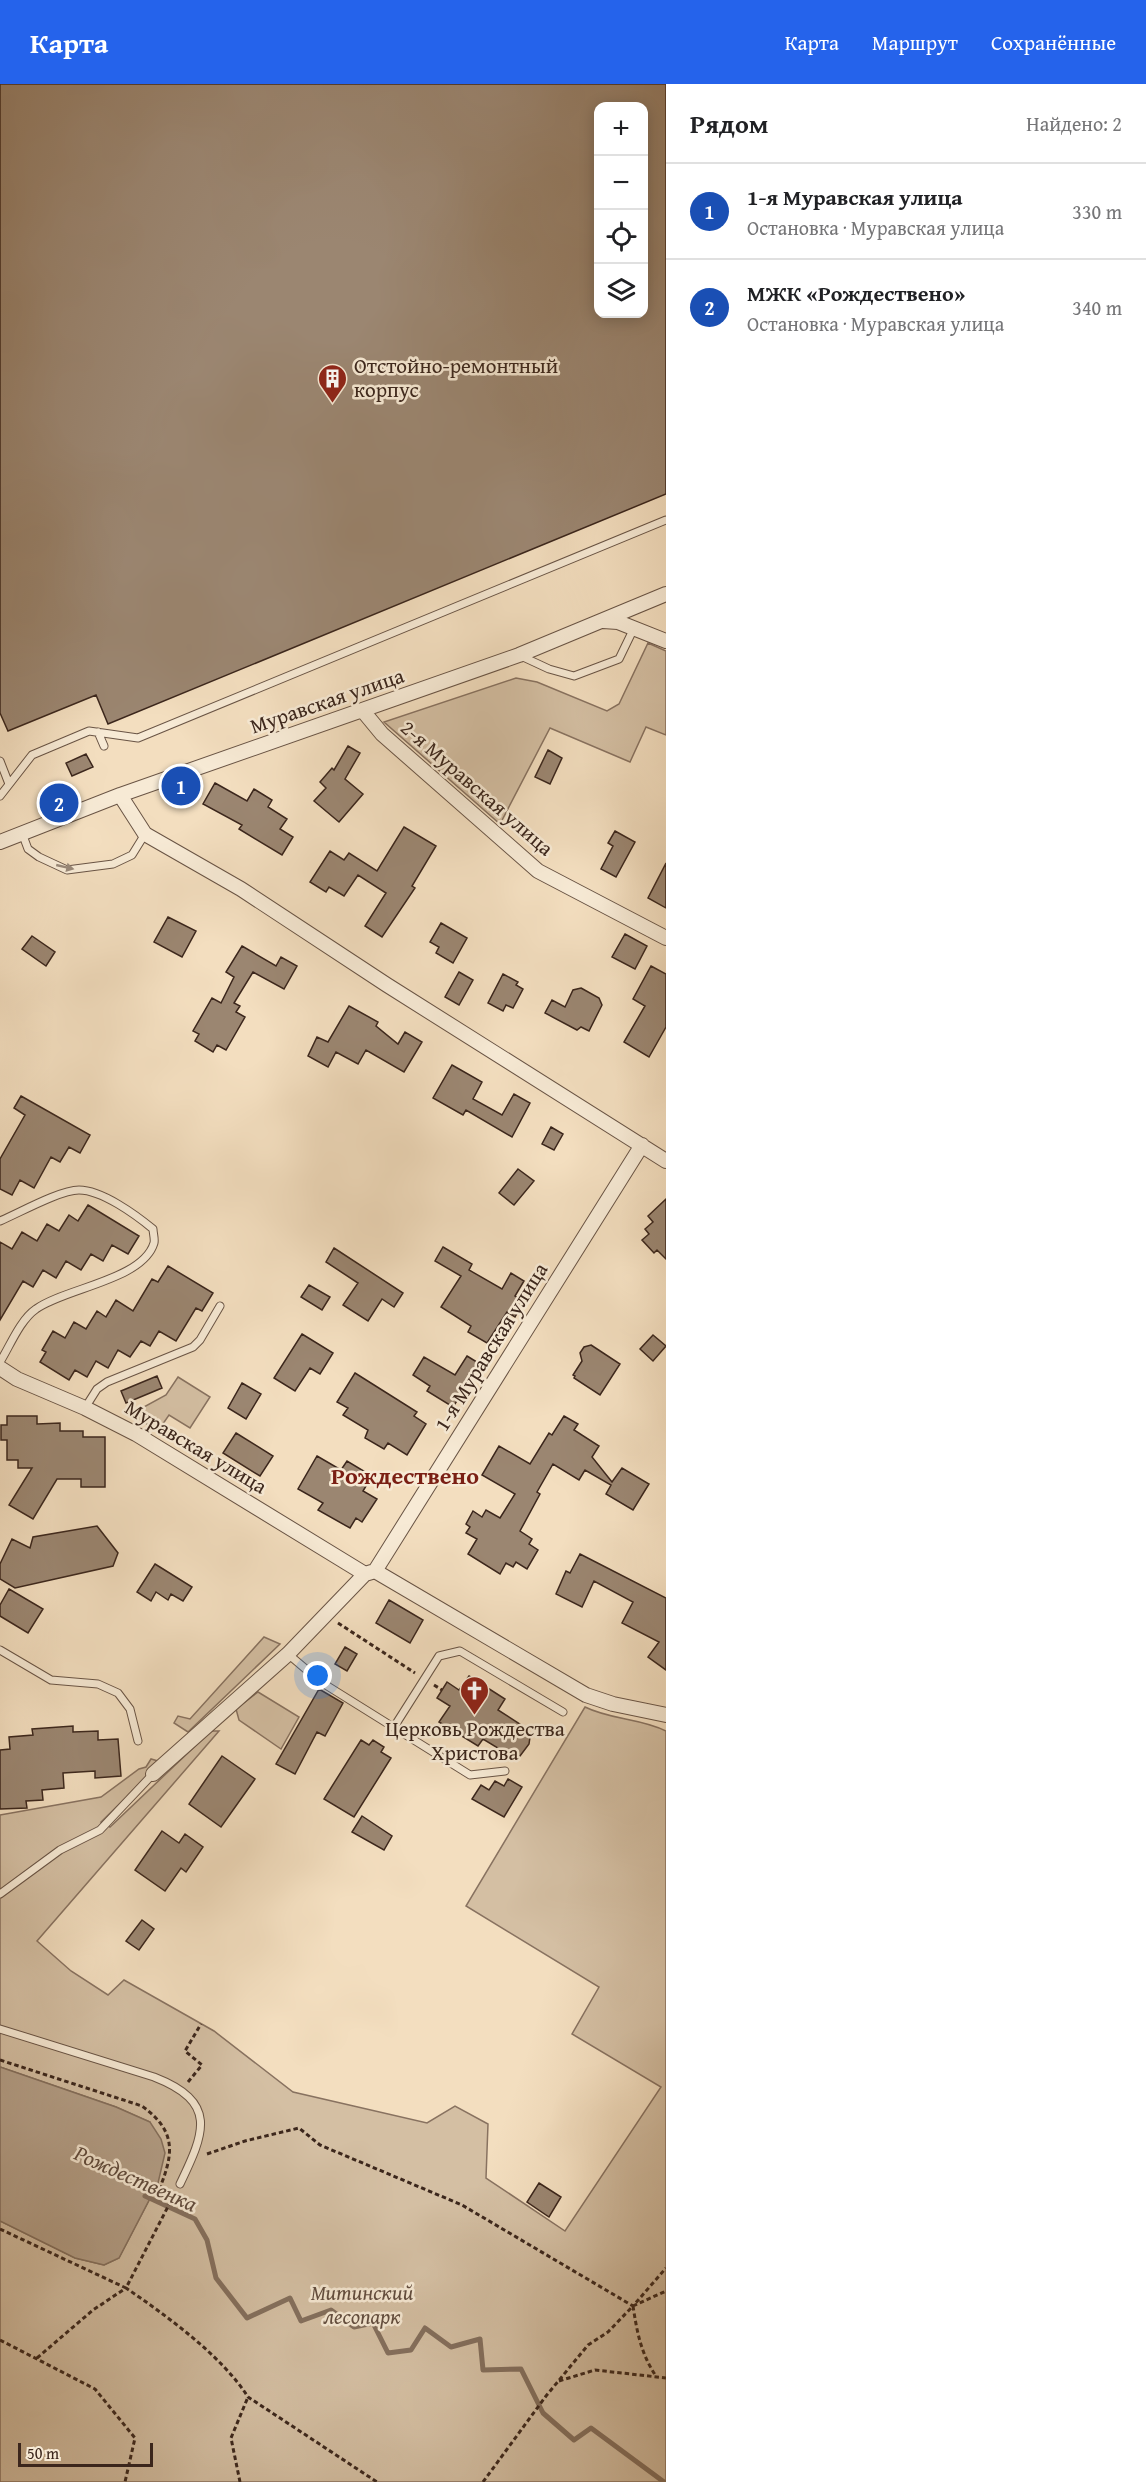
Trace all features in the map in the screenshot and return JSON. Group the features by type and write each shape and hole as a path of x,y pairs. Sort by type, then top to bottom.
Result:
{"street":[{"name":"Муравская улица","path":"0,842 120,795 519,655 666,594"},
{"path":"598,621 618,621 666,641"},
{"name":"2-я Муравская улица","path":"363,711 382,734 538,871 666,938"},
{"path":"120,795 145,834 241,889 387,985 666,1161"},
{"name":"1-я Муравская улица","path":"153,1774 288,1654 370,1572 642,1145"},
{"name":"Муравская улица","path":"0,1368 17,1379 85,1408 136,1434 370,1572"},
{"path":"370,1572 586,1695 613,1704 666,1715"}],"lane":[{"path":"0,796 32,755 89,731 138,738 666,520"},
{"path":"519,655 549,669 574,676 618,659 634,627"},
{"path":"98,732 104,746"},
{"path":"0,761 9,784"},
{"path":"22,833 28,849 39,857 67,870 113,864 132,855 145,834"},
{"path":"0,1221 65,1193 77,1190 89,1191 103,1196 143,1221 153,1229 154,1242 147,1254 128,1270 47,1302 33,1311 0,1362"},
{"path":"85,1408 98,1389 107,1382 193,1347 220,1306"},
{"path":"0,1650 51,1680 98,1684 118,1693 130,1709 138,1741"},
{"path":"394,1727 439,1656 460,1651 563,1712"},
{"path":"288,1654 321,1682 470,1775 505,1772"},
{"path":"0,1894 60,1850 100,1830 153,1774"},
{"path":"0,2028 154,2077 188,2094 197,2109 200,2138 180,2184"}],"path":[{"path":"326,1616 442,1690"},
{"path":"181,2090 202,2065 185,2051 201,2024"},
{"path":"0,2060 142,2106 159,2118 167,2133 170,2156 157,2195"},
{"path":"192,2159 245,2141 298,2128 320,2145 462,2205 633,2306"},
{"path":"37,2358 93,2310 126,2288 180,2184"},
{"path":"0,2229 126,2288 171,2319 240,2384 248,2397 377,2482"},
{"path":"483,2482 558,2381 588,2346 608,2332 666,2268"},
{"path":"633,2306 666,2291"},
{"path":"633,2306 638,2338 648,2364 656,2376"},
{"path":"0,2340 96,2389 135,2438 125,2482"},
{"path":"558,2381 595,2370 666,2378"},
{"path":"240,2482 231,2438 248,2397"}],"green space":[{"path":"648,643 666,651 666,735 646,727 630,762 550,728 500,824 384,722 516,678 537,682 607,711 619,704"},
{"path":"178,1377 210,1397 190,1428 169,1415 158,1431 131,1414 166,1395"},
{"path":"264,1637 280,1644 188,1732 174,1723 178,1716 190,1719"},
{"path":"258,1692 299,1717 281,1749 239,1720 236,1709"},
{"name":"Митинский лесопарк","path":"585,1707 666,1731 666,2482 0,2482 0,2221 75,2258 104,2265 119,2258 158,2183 150,2122 116,2107 0,2067 0,1815 101,1797 139,1769 146,1767 151,1759 158,1761 152,1772 101,1822 110,1827 211,1731 219,1731 37,1941 71,1971 108,1995 124,1980 214,2031 293,2092 427,2123 455,2106 488,2124 486,2178 565,2231 661,2087 572,2034 599,1987 466,1906"}],"water":[{"path":"0,2067 116,2107 150,2122 161,2139 165,2153 158,2183 119,2258 104,2265 75,2258 0,2221"}],"building":[{"name":"Отстойно-ремонтный корпус","path":"0,84 666,84 666,494 108,724 96,695 8,731 0,713"},
{"path":"348,746 360,753 345,779 363,794 339,822 314,801 326,788 320,782 332,768 334,770"},
{"path":"548,750 562,758 550,784 535,777"},
{"path":"86,754 93,767 72,776 66,763"},
{"path":"215,783 247,801 254,789 272,800 268,807 287,819 280,829 293,837 282,855 239,829 242,825 203,804"},
{"path":"404,827 436,846 412,886 415,888 382,937 365,926 386,893 358,875 344,896 329,887 326,892 310,882 330,851 344,860 349,853 377,871"},
{"path":"615,831 635,842 616,877 601,869 613,846 608,843"},
{"path":"666,863 666,908 648,898"},
{"path":"168,917 196,931 182,957 154,942"},
{"path":"441,923 467,938 453,963 436,953 439,947 430,942"},
{"path":"625,934 647,946 635,969 612,957"},
{"path":"32,936 55,952 46,966 22,949"},
{"path":"242,946 276,966 281,957 297,966 284,989 253,972 234,1003 240,1006 236,1012 245,1017 226,1050 217,1045 213,1052 195,1041 199,1034 193,1031 212,998 221,1003 234,977 226,972"},
{"path":"651,966 666,974 666,1027 649,1057 624,1042 645,1006 633,999"},
{"path":"459,972 473,980 459,1005 445,997"},
{"path":"503,974 518,982 516,985 523,989 513,1008 506,1005 503,1011 488,1003"},
{"path":"581,988 599,998 602,1005 589,1031 581,1027 577,1030 545,1013 552,1000 565,1007 573,990"},
{"path":"349,1006 378,1022 376,1026 398,1044 405,1032 422,1042 404,1072 366,1050 358,1064 336,1052 328,1067 308,1056 317,1037 328,1042"},
{"path":"452,1065 482,1082 473,1099 502,1115 514,1094 530,1103 512,1137 466,1110 463,1115 433,1098"},
{"path":"21,1096 90,1135 80,1153 69,1147 60,1162 51,1157 34,1188 20,1180 12,1195 0,1189 0,1159 25,1115 14,1108"},
{"path":"551,1127 563,1134 554,1150 542,1144"},
{"path":"518,1169 534,1181 514,1205 499,1193"},
{"path":"666,1199 666,1259 657,1250 654,1253 642,1240 649,1234 645,1229 653,1222 648,1216"},
{"path":"88,1205 139,1236 128,1254 112,1245 103,1261 91,1254 81,1270 66,1261 56,1278 43,1270 33,1287 23,1281 0,1320 0,1242 12,1249 22,1232 37,1241 47,1224 59,1231 69,1215 78,1221"},
{"path":"443,1247 472,1264 469,1270 502,1289 511,1273 524,1281 515,1296 524,1301 515,1317 507,1312 487,1343 468,1332 471,1326 441,1307 461,1276 435,1261"},
{"path":"334,1248 403,1293 394,1307 382,1299 368,1321 343,1305 358,1283 326,1262"},
{"path":"168,1266 213,1293 202,1311 196,1308 176,1341 159,1331 150,1346 141,1341 130,1357 118,1350 108,1368 96,1361 87,1377 75,1370 69,1380 40,1362 46,1352 42,1350 53,1331 65,1338 74,1322 86,1329 97,1311 106,1317 116,1300 133,1311 152,1279 158,1282"},
{"path":"309,1285 330,1297 322,1310 301,1297"},
{"path":"302,1334 333,1353 320,1374 310,1368 295,1391 274,1378"},
{"path":"653,1335 666,1346 653,1361 640,1349"},
{"path":"591,1345 620,1364 600,1395 574,1378 573,1375 582,1361 580,1353 584,1347"},
{"path":"467,1356 485,1367 477,1380 472,1377 453,1407 427,1391 430,1386 413,1375 424,1357 455,1375"},
{"path":"355,1373 417,1412 414,1416 426,1424 407,1455 388,1443 384,1449 365,1438 368,1430 343,1415 348,1408 337,1402"},
{"path":"157,1376 162,1388 126,1403 121,1391"},
{"path":"242,1383 261,1394 246,1419 228,1408"},
{"path":"7,1416 37,1416 37,1424 60,1423 60,1431 83,1431 83,1437 105,1437 105,1487 81,1487 81,1479 57,1479 33,1519 9,1505 32,1468 18,1468 18,1460 7,1460 7,1440 1,1440 1,1425 7,1425"},
{"path":"564,1416 578,1424 574,1430 599,1446 592,1457 612,1482 622,1468 649,1484 633,1510 606,1494 611,1485 585,1470 579,1480 553,1464 537,1492 540,1494 520,1531 532,1539 529,1544 538,1550 527,1569 516,1562 513,1567 506,1563 500,1574 468,1554 477,1539 466,1533 470,1527 466,1524 473,1511 482,1517 486,1510 500,1518 515,1494 482,1475 499,1446 530,1464 549,1433 552,1435"},
{"path":"236,1433 273,1456 260,1476 223,1453"},
{"path":"317,1456 341,1470 347,1461 372,1476 363,1491 377,1499 362,1522 356,1518 350,1528 318,1510 323,1503 298,1489"},
{"path":"97,1526 118,1553 113,1566 15,1588 0,1579 0,1564 12,1539 30,1548 33,1537"},
{"path":"580,1554 666,1598 666,1670 648,1657 659,1642 622,1623 633,1602 594,1581 582,1607 556,1594 566,1571 570,1573"},
{"path":"155,1564 192,1587 183,1601 171,1594 168,1600 156,1592 151,1601 137,1592"},
{"path":"9,1589 43,1609 28,1633 0,1616 0,1605"},
{"path":"389,1600 423,1620 410,1643 376,1623"},
{"path":"345,1647 357,1654 347,1671 335,1664"},
{"name":"Церковь Рождества Христова","path":"469,1676 505,1699 498,1710 526,1728 530,1737 529,1744 520,1756 511,1756 483,1739 478,1746 439,1722 450,1706 437,1698 447,1682 459,1690"},
{"path":"319,1689 343,1703 325,1736 317,1732 295,1774 276,1764"},
{"path":"73,1726 73,1732 98,1731 98,1740 118,1739 121,1776 95,1778 95,1771 63,1773 64,1788 42,1790 43,1800 26,1801 27,1808 0,1809 0,1750 10,1749 9,1737 33,1735 32,1729"},
{"path":"361,1740 369,1745 373,1740 384,1747 381,1752 391,1758 354,1817 324,1799"},
{"path":"222,1756 255,1779 221,1827 189,1804"},
{"path":"508,1779 522,1787 504,1817 472,1799 481,1785 489,1790 495,1781 504,1786"},
{"path":"362,1816 392,1836 384,1850 352,1832"},
{"path":"162,1831 179,1843 185,1834 203,1847 186,1872 181,1868 165,1891 135,1870"},
{"path":"142,1920 154,1929 139,1950 126,1941"},
{"path":"539,2183 561,2197 549,2217 527,2202"}],"waterway":[{"name":"Рождественка","path":"145,2196 195,2219 207,2240 216,2278 247,2318 290,2298 301,2321 331,2310 354,2327 373,2323 388,2353 411,2350 425,2328 451,2347 480,2339 483,2370 521,2369 543,2413 574,2440 591,2428 664,2482"}],"place":[{"name":"Отстойно-ремонтный корпус","path":"333,404"},
{"name":"1-я Муравская улица","path":"181,786"},
{"name":"МЖК «Рождествено»","path":"59,803"},
{"name":"Церковь Рождества Христова","path":"475,1716"}],"district":[{"name":"Рождествено","path":"405,1476"}]}
